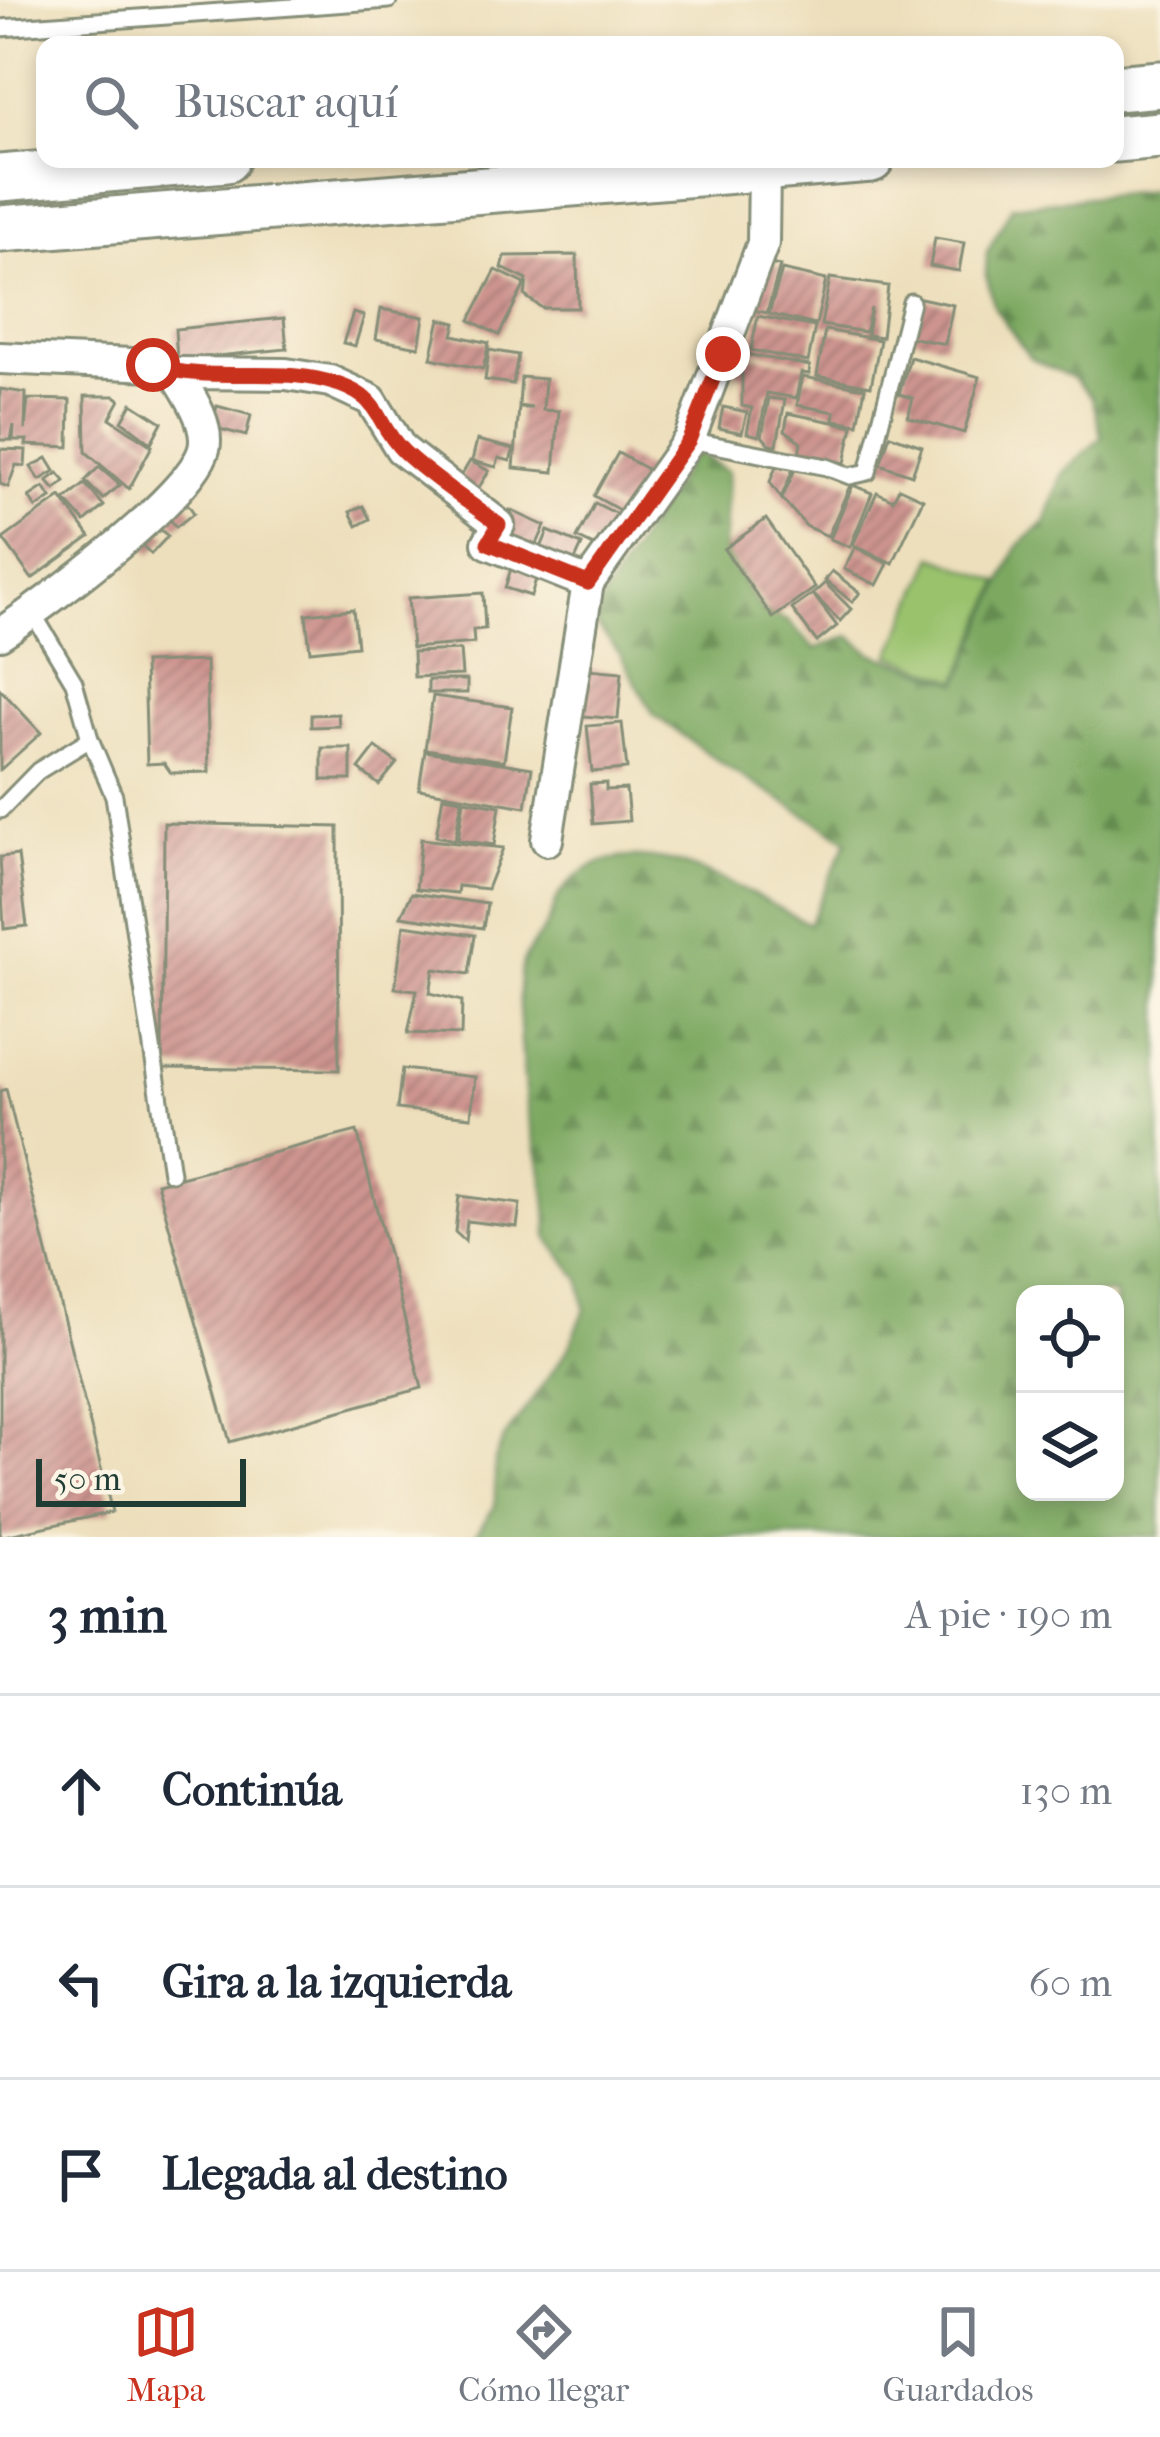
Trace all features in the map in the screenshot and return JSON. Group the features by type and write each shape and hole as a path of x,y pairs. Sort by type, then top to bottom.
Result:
{"main road":[{"path":"1124,87 1160,84"},
{"path":"1124,138 1160,135"},
{"path":"0,178 119,168"},
{"path":"0,229 764,168"}],"street":[{"path":"547,840 588,583 689,440 763,243 764,168"},
{"path":"0,358 153,365 176,373 286,374 330,381 371,400 401,449 499,525 488,543 588,583"},
{"path":"0,634 146,519 196,469 206,444 196,407 176,373"}],"lane":[{"path":"0,28 389,0"},
{"path":"689,440 850,476 868,472 911,302"},
{"path":"32,612 74,682 89,739 114,796 170,1173"},
{"path":"0,810 38,771 89,739"}],"green space":[{"path":"1160,189 1160,1537 474,1537 495,1506 495,1460 503,1440 569,1348 585,1309 580,1279 548,1238 544,1184 525,1086 519,998 525,958 560,894 586,870 616,858 683,865 809,924 847,840 727,767 654,715 620,654 596,624 604,596 695,451 728,472 724,553 763,612 788,621 815,649 850,636 871,653 959,683 1017,547 1045,522 1062,474 1102,437 1092,397 1073,378 1030,358 995,308 986,274 987,252 1012,206"},
{"path":"934,556 1000,582 958,681 891,655"}],"building":[{"path":"935,238 964,243 959,271 930,266"},
{"path":"577,255 578,308 542,308 525,296 527,280 502,268 505,256"},
{"path":"764,263 780,266 767,313 754,310"},
{"path":"496,270 525,284 499,335 470,320"},
{"path":"782,270 826,280 816,325 769,314"},
{"path":"830,278 888,286 882,337 867,335 871,308 865,332 821,325"},
{"path":"916,297 953,305 945,344 909,337"},
{"path":"381,309 424,317 419,347 376,339"},
{"path":"353,313 364,316 355,346 343,343"},
{"path":"758,316 815,327 808,362 751,350"},
{"path":"284,318 287,349 177,360 175,329"},
{"path":"440,319 456,323 453,335 489,343 483,369 431,358"},
{"path":"825,330 880,340 871,386 817,376"},
{"path":"489,350 518,355 513,384 485,380"},
{"path":"740,353 810,366 809,374 801,373 796,398 767,393 759,436 747,433 752,408 742,406 742,374 736,373"},
{"path":"910,357 980,377 964,433 908,417 913,398 899,394"},
{"path":"521,377 545,379 543,410 559,411 554,472 514,468 519,408 532,408 519,406"},
{"path":"803,377 865,388 858,424 834,420 835,412 797,405"},
{"path":"0,389 26,393 25,430 28,399 70,400 69,447 13,440 14,425 11,440 0,440"},
{"path":"85,396 115,396 120,400 110,418 152,446 129,489 86,452"},
{"path":"769,398 785,400 777,445 762,436"},
{"path":"132,403 162,422 151,443 122,421"},
{"path":"217,406 251,415 246,436 212,427"},
{"path":"723,407 747,412 742,433 719,428"},
{"path":"788,413 853,426 845,463 799,454 801,442 785,430"},
{"path":"890,435 922,446 912,475 880,464"},
{"path":"477,440 514,449 510,461 499,458 496,467 472,461"},
{"path":"0,449 26,450 25,466 16,465 8,487 0,484"},
{"path":"618,453 654,473 630,516 594,496"},
{"path":"47,458 55,471 40,480 31,467"},
{"path":"470,461 489,471 473,497 455,486"},
{"path":"778,461 794,467 781,498 770,482"},
{"path":"797,465 851,483 828,536 807,527 782,499"},
{"path":"99,467 120,485 103,499 85,481"},
{"path":"58,473 65,481 55,490 47,481"},
{"path":"85,484 104,506 85,522 65,500"},
{"path":"853,485 872,493 850,547 830,539"},
{"path":"44,487 51,498 36,508 29,497"},
{"path":"899,488 923,499 893,563 853,545 877,492 893,500"},
{"path":"61,497 90,537 32,579 3,539"},
{"path":"184,499 194,513 176,527 165,513"},
{"path":"595,503 619,515 602,550 577,538"},
{"path":"363,506 370,519 357,526 350,512"},
{"path":"510,510 545,526 533,553 498,537"},
{"path":"766,519 815,588 773,618 724,549"},
{"path":"154,524 168,536 151,554 138,541"},
{"path":"548,531 582,545 571,569 538,555"},
{"path":"855,547 888,564 877,585 844,569"},
{"path":"512,565 538,572 531,596 505,588"},
{"path":"832,571 860,593 852,602 825,580"},
{"path":"825,583 851,609 840,621 813,594"},
{"path":"483,593 485,629 473,630 474,643 412,648 408,598"},
{"path":"813,594 837,626 817,642 792,609"},
{"path":"353,609 357,646 310,651 306,614"},
{"path":"460,650 462,675 414,677 413,652"},
{"path":"206,661 209,772 171,773 164,763 147,764 144,663"},
{"path":"587,669 622,672 618,719 583,716"},
{"path":"428,680 467,680 467,693 428,693"},
{"path":"0,689 41,733 0,770"},
{"path":"433,696 512,707 504,761 425,749"},
{"path":"338,714 339,726 311,727 311,715"},
{"path":"622,723 627,769 592,772 587,726"},
{"path":"376,747 397,763 379,785 359,769"},
{"path":"322,748 351,748 351,780 322,780"},
{"path":"425,751 532,768 526,807 419,789"},
{"path":"606,783 606,790 626,789 629,821 593,824 590,784"},
{"path":"443,796 462,799 455,840 436,836"},
{"path":"464,800 500,806 494,845 458,840"},
{"path":"164,823 338,827 339,1070 162,1068"},
{"path":"421,839 503,848 487,889 458,886 457,893 416,889"},
{"path":"18,855 27,926 4,929 0,857"},
{"path":"412,893 487,904 483,928 401,916"},
{"path":"404,925 475,935 469,974 434,969 430,993 462,1001 461,1035 408,1033 417,990 395,988"},
{"path":"402,1069 475,1077 471,1117 397,1109"},
{"path":"6,1089 112,1512 0,1537 0,1091"},
{"path":"357,1131 422,1388 230,1442 157,1183"},
{"path":"459,1196 520,1204 517,1227 467,1221 465,1241 455,1232"}],"route":[{"path":"153,365 176,373 286,374 330,381 371,400 401,449 499,525 488,543 588,583 689,440 723,354"}]}
